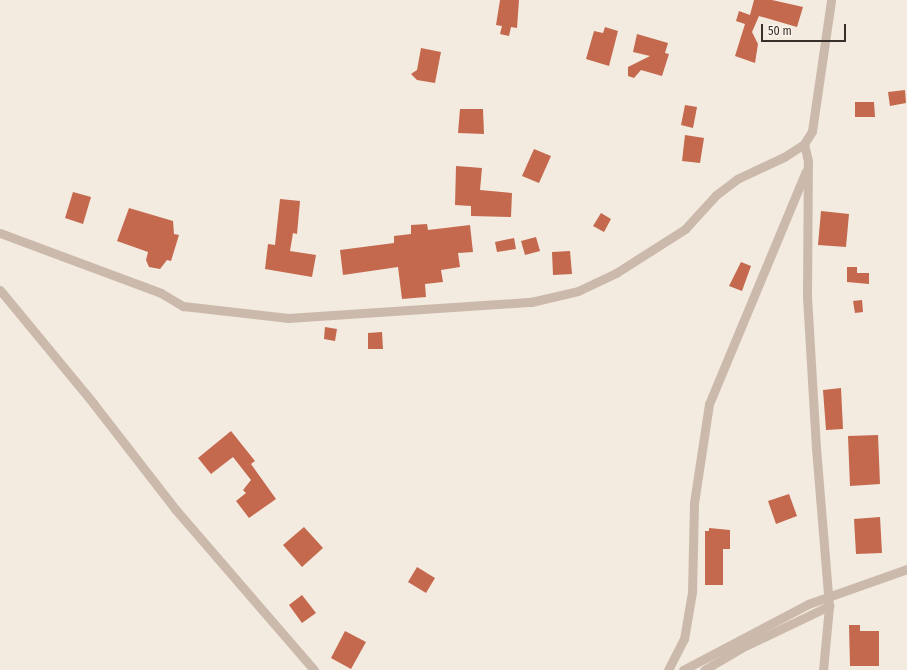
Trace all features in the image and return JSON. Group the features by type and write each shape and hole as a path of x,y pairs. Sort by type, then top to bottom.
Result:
{"street":[{"path":"0,233 161,293 183,306 288,318 531,302 578,291 616,273 685,229 716,195 737,179 784,157 804,144 812,132 830,0"},
{"path":"804,144 808,161 807,295 816,448 829,596 823,670"},
{"path":"668,670 684,639 692,592 694,503 709,404 772,256 792,199 805,174 808,161"},
{"path":"0,290 93,402 176,510 314,670"},
{"path":"683,670 778,618 829,596 907,570"},
{"path":"704,670 741,648 829,606"}],"building":[{"path":"500,0 519,0 517,28 511,27 509,36 500,34 502,26 496,25"},
{"path":"754,0 772,0 803,7 797,27 759,16 752,32 758,44 755,63 735,56 745,24 736,21 739,11 750,15"},
{"path":"605,27 618,31 609,66 586,59 594,31 603,33"},
{"path":"637,34 668,43 665,53 669,54 662,76 641,70 634,78 628,76 628,67 650,56 633,52"},
{"path":"421,48 441,52 435,83 417,80 411,74 417,70"},
{"path":"905,90 906,103 890,106 888,92"},
{"path":"855,102 874,102 875,117 855,117"},
{"path":"685,105 697,107 693,128 681,125"},
{"path":"460,109 483,109 484,134 458,133"},
{"path":"685,135 704,138 700,163 682,161"},
{"path":"534,149 551,156 539,183 522,176"},
{"path":"456,166 482,168 480,190 512,193 511,217 471,216 471,206 455,205"},
{"path":"73,192 91,197 83,224 65,218"},
{"path":"280,199 300,201 297,234 293,233 290,251 316,255 312,277 265,269 268,244 275,245"},
{"path":"129,208 173,221 174,234 179,235 171,261 167,260 160,269 149,267 146,260 148,252 117,241"},
{"path":"821,211 849,214 846,247 818,245"},
{"path":"601,213 611,219 604,232 593,226"},
{"path":"427,224 428,230 470,225 473,252 458,253 460,267 441,270 443,282 425,284 426,297 402,299 398,267 343,275 340,250 394,243 394,236 411,234 411,225"},
{"path":"536,237 540,251 525,255 521,241"},
{"path":"514,238 516,249 497,252 495,242"},
{"path":"570,251 572,274 553,275 552,252"},
{"path":"741,262 751,266 742,291 729,286"},
{"path":"847,267 857,267 857,273 869,273 869,284 847,282"},
{"path":"862,300 863,312 855,313 853,301"},
{"path":"325,327 337,329 335,341 324,339"},
{"path":"382,332 383,349 368,349 368,333"},
{"path":"841,388 843,429 826,430 823,390"},
{"path":"231,431 255,461 251,464 276,499 249,518 236,501 246,493 243,490 251,480 233,457 211,474 198,458"},
{"path":"878,435 880,484 850,486 848,436"},
{"path":"789,494 797,516 776,524 768,501"},
{"path":"880,517 882,553 856,554 854,519"},
{"path":"304,527 323,548 302,567 283,545"},
{"path":"709,528 730,530 730,549 723,549 723,585 705,585 705,531 709,531"},
{"path":"417,567 435,578 426,593 408,582"},
{"path":"302,595 316,613 302,623 289,605"},
{"path":"849,625 860,625 860,631 879,631 879,666 850,666"},
{"path":"345,631 366,642 351,669 331,658"}]}
